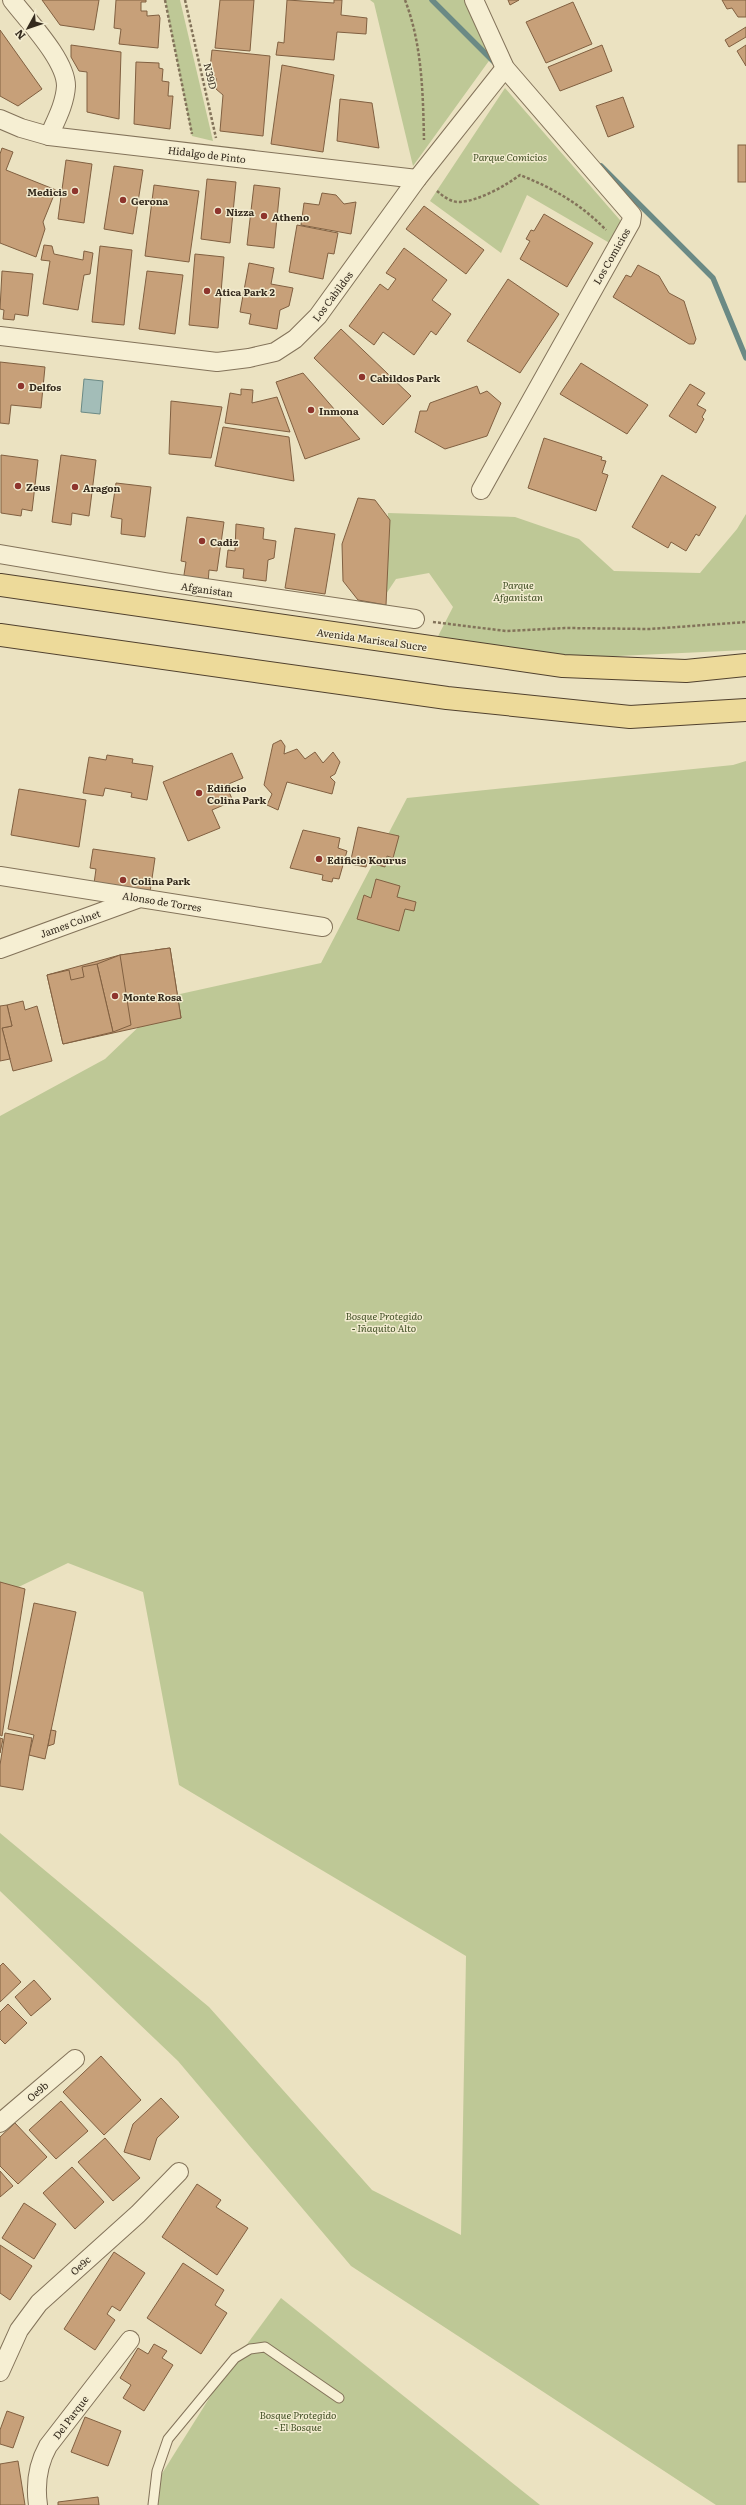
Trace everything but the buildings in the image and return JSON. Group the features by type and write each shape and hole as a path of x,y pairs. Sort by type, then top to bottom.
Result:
{"main road":[{"name":"Avenida Mariscal Sucre","path":"0,585 563,666 686,671 746,665"},
{"path":"0,635 447,698 630,717 746,710"}],"street":[{"path":"12,0 60,62 66,84 63,104 49,136"},
{"name":"Los Comicios","path":"474,0 505,68 632,215 631,222 481,490"},
{"name":"Los Cabildos","path":"0,336 217,362 249,358 275,352 295,339 318,316 417,179 505,68"},
{"name":"Hidalgo de Pinto","path":"0,119 21,128 49,136 417,179"},
{"name":"Afganistan","path":"0,554 164,582 415,619"},
{"name":"Alonso de Torres","path":"0,876 323,927"},
{"name":"James Colnet","path":"0,949 140,898"},
{"name":"Oe9b","path":"0,2123 74,2059"},
{"name":"Oe9c","path":"2,2362 20,2330 40,2304 138,2214 179,2172"},
{"name":"Del Parque","path":"38,2505 38,2472 48,2446 130,2340"}],"lane":[{"path":"153,2505 157,2471 168,2439 236,2358 250,2349 265,2347 340,2398"}],"path":[{"path":"165,0 192,136"},
{"name":"N39D","path":"185,0 220,156"},
{"path":"404,0 413,20 421,72 424,144"},
{"path":"437,191 447,199 459,202 499,190 520,175 552,188 592,215 612,236"},
{"path":"415,619 506,631 565,628 650,629 746,622"}],"green space":[{"path":"165,0 180,0 213,141 192,136"},
{"path":"370,0 464,0 491,58 413,166 374,3"},
{"name":"Parque Comicios","path":"505,88 626,227 613,245 527,195 501,253 430,201"},
{"name":"Parque Afganistan","path":"388,513 515,517 579,539 614,571 700,573 737,529 746,514 746,650 596,657 495,657 433,646 453,607 429,573 396,579 386,594"},
{"name":"Bosque Protegido - Iñaquito Alto","path":"746,761 746,2505 716,2505 351,2266 178,2061 0,1891 0,1833 209,2007 372,2190 461,2235 466,1956 179,1785 143,1592 68,1563 0,1596 0,1116 105,1059 171,996 321,963 407,798 733,765"},
{"name":"Bosque Protegido - El Bosque","path":"281,2298 540,2505 154,2505 156,2483 220,2381"}],"water":[{"path":"84,379 103,381 100,414 81,412"}],"waterway":[{"path":"432,0 495,63"},
{"path":"601,166 713,278 746,358"}],"place":[{"name":"Medicis","path":"75,191"},
{"name":"Gerona","path":"123,200"},
{"name":"Nizza","path":"218,211"},
{"name":"Atheno","path":"264,216"},
{"name":"Atica Park 2","path":"207,291"},
{"name":"Cabildos Park","path":"362,377"},
{"name":"Delfos","path":"21,386"},
{"name":"Inmona","path":"311,410"},
{"name":"Zeus","path":"18,486"},
{"name":"Aragon","path":"75,487"},
{"name":"Cadiz","path":"202,541"},
{"name":"Edificio Colina Park","path":"199,793"},
{"name":"Edificio Kourus","path":"319,859"},
{"name":"Colina Park","path":"123,880"},
{"name":"Monte Rosa","path":"115,996"}]}
